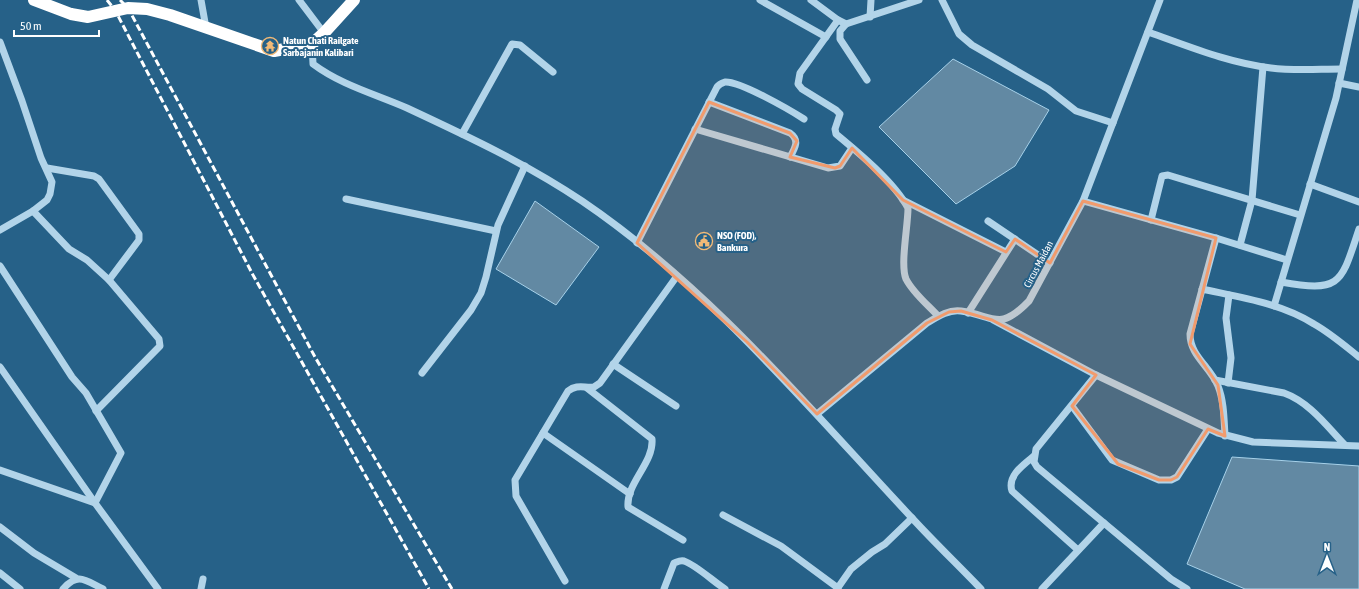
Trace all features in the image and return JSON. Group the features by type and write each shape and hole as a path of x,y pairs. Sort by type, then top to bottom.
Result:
{"highway":[{"path":"34,0 71,14 88,17 128,8 147,9 274,51 312,44 354,0"}],"street":[{"path":"201,0 206,28"},
{"path":"299,0 324,33"},
{"path":"760,0 826,37"},
{"path":"811,0 838,20 846,24"},
{"path":"870,17 871,0"},
{"path":"867,80 840,39 840,31 846,24 919,0"},
{"path":"942,0 959,34 972,45 1048,89 1076,111 1113,123"},
{"name":"Circus Maidan","path":"817,414 927,323 938,316 955,311 992,320 1005,319 1019,312 1030,301 1083,201 1160,0"},
{"path":"1274,306 1339,83 1357,0"},
{"path":"838,20 800,73 798,84 802,89 840,114 834,129 836,134 852,148 903,200 908,208 904,268 906,278 911,287 938,316"},
{"path":"1148,32 1211,54 1263,66 1296,69 1342,69"},
{"path":"0,42 2,55 52,182 50,194 33,211 0,230"},
{"path":"312,44 314,64 329,76 462,134 525,166 583,202 678,276 817,414 912,518 981,589"},
{"path":"462,134 512,44 520,45 553,72"},
{"path":"1240,245 1252,200 1263,66"},
{"path":"637,243 717,86 727,82 768,98 804,119"},
{"path":"1339,83 1359,87"},
{"path":"709,102 795,136 796,141 790,157"},
{"path":"695,129 790,157 835,168 840,166 852,148"},
{"path":"422,373 471,310 481,293 486,278 496,231 525,166"},
{"path":"46,168 94,176 99,179 139,234 139,240 109,280"},
{"path":"1151,220 1162,176 1176,177 1300,215"},
{"path":"1310,184 1359,202"},
{"path":"346,199 496,231"},
{"path":"903,200 1006,252"},
{"path":"1083,201 1216,238 1287,260"},
{"path":"33,211 68,249 87,260 109,280 161,342 160,346 96,411"},
{"path":"988,221 1050,263"},
{"path":"1281,282 1307,287 1329,284 1340,278 1345,270 1359,229"},
{"path":"1216,238 1190,334 1190,344 1194,352 1215,380 1222,398 1225,436"},
{"path":"968,313 1015,239"},
{"path":"0,266 72,376 86,393 121,452 95,504"},
{"path":"565,581 516,496 515,480 568,391 573,387 594,387 600,383 678,276"},
{"path":"1202,289 1274,306 1314,323 1359,357"},
{"path":"1228,383 1231,358 1226,318 1229,295"},
{"path":"992,320 1096,375 1225,436 1254,442 1344,444 1359,446"},
{"path":"613,364 676,406"},
{"path":"0,367 95,504 158,589"},
{"path":"1096,375 1036,449 1034,462 1038,467 1171,579 1187,589"},
{"path":"1215,380 1284,393 1294,397 1303,402 1344,444"},
{"path":"587,388 652,439 652,444 646,462 630,494 628,507 632,511 683,540"},
{"path":"1072,406 1096,436 1112,460 1159,480 1171,480 1177,477 1208,429"},
{"path":"543,433 630,494"},
{"path":"1034,456 1012,478 1010,485 1012,491 1078,550"},
{"path":"0,470 95,504"},
{"path":"723,515 781,546 837,588 851,569 872,552 885,544 912,518"},
{"path":"1042,589 1104,523"},
{"path":"0,527 38,556 76,578 85,580 103,589"},
{"path":"666,588 674,563 683,561 725,589"},
{"path":"0,573 19,589"},
{"path":"63,589 68,582 76,578"},
{"path":"201,589 203,579"}],"highlighted area":[{"path":"709,102 790,133 797,141 790,157 835,168 840,166 852,148 903,200 1006,252 1015,239 1050,263 1083,201 1216,238 1190,344 1218,385 1225,436 1208,429 1177,477 1171,480 1159,480 1118,464 1072,406 1096,375 992,320 961,311 949,312 927,323 817,414 747,342 637,243"}],"water":[{"path":"953,59 1049,110 1015,166 956,204 879,127"},
{"path":"535,201 599,247 556,305 496,269"},
{"path":"1232,457 1359,466 1359,589 1245,589 1187,564"}],"railway":[{"path":"107,0 115,10 253,275 429,589"},
{"path":"120,0 128,8 315,357 452,589"}],"place":[{"name":"Natun Chati Railgate Sarbajanin Kalibari","path":"270,46"},
{"name":"NSO (FOD), Bankura","path":"704,241"}]}
